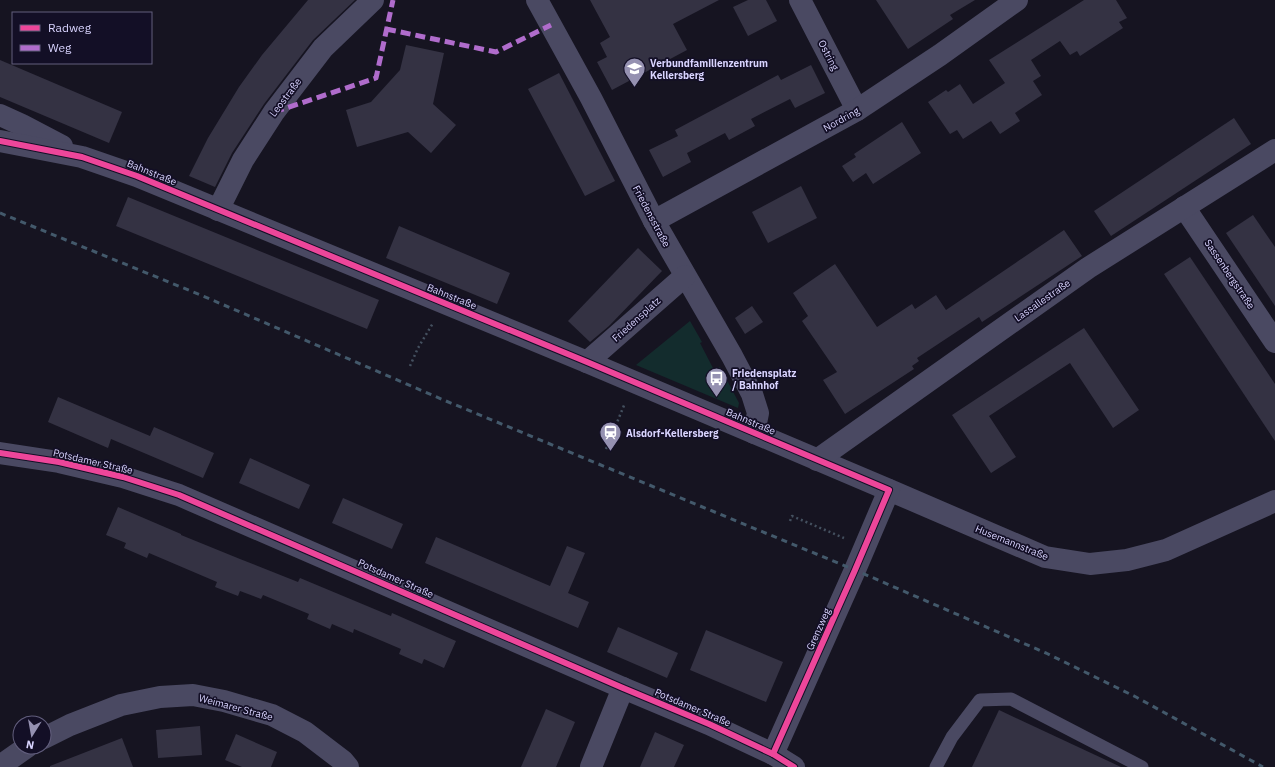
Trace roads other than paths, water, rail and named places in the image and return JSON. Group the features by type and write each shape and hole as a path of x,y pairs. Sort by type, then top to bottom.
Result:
{"street":[{"name":"Leostraße","path":"218,210 242,160 274,112 323,48 373,0"},
{"name":"Friedensstraße","path":"537,0 591,98 654,221 732,356 752,394 758,413 754,433"},
{"name":"Ostring","path":"800,0 857,110"},
{"name":"Nordring","path":"654,221 857,110 940,55 1017,0"},
{"name":"Bahnstraße","path":"0,115 82,157"},
{"name":"Bahnstraße","path":"0,141 82,157 137,176 587,362 889,490"},
{"name":"Lassallestraße","path":"816,460 1088,268 1184,206 1275,150"},
{"name":"Sassenbergstraße","path":"1184,206 1275,342"},
{"name":"Friedensplatz","path":"587,362 685,276"},
{"name":"Potsdamer Straße","path":"0,453 66,463 123,477 179,495 709,724 773,754"},
{"name":"Husemannstraße","path":"889,490 1045,557 1090,564 1127,560 1166,550 1275,501"},
{"name":"Grenzweg","path":"773,754 889,490"},
{"path":"591,767 623,688"},
{"name":"Weimarer Straße","path":"52,734 70,725 121,705 160,697 193,695 224,701 272,715 306,732 343,761 348,767"},
{"path":"773,754 794,767"},
{"path":"0,766 16,755"}],"lane":[{"path":"936,767 952,737 980,700 1011,699 1142,767"}],"railway":[{"path":"0,213 203,296 446,401 855,570 1046,653 1136,697 1263,767"}],"place":[{"name":"Verbundfamilienzentrum Kellersberg","path":"635,88"},
{"name":"Friedensplatz / Bahnhof","path":"716,398"},
{"name":"Alsdorf-Kellersberg","path":"611,452"}]}
